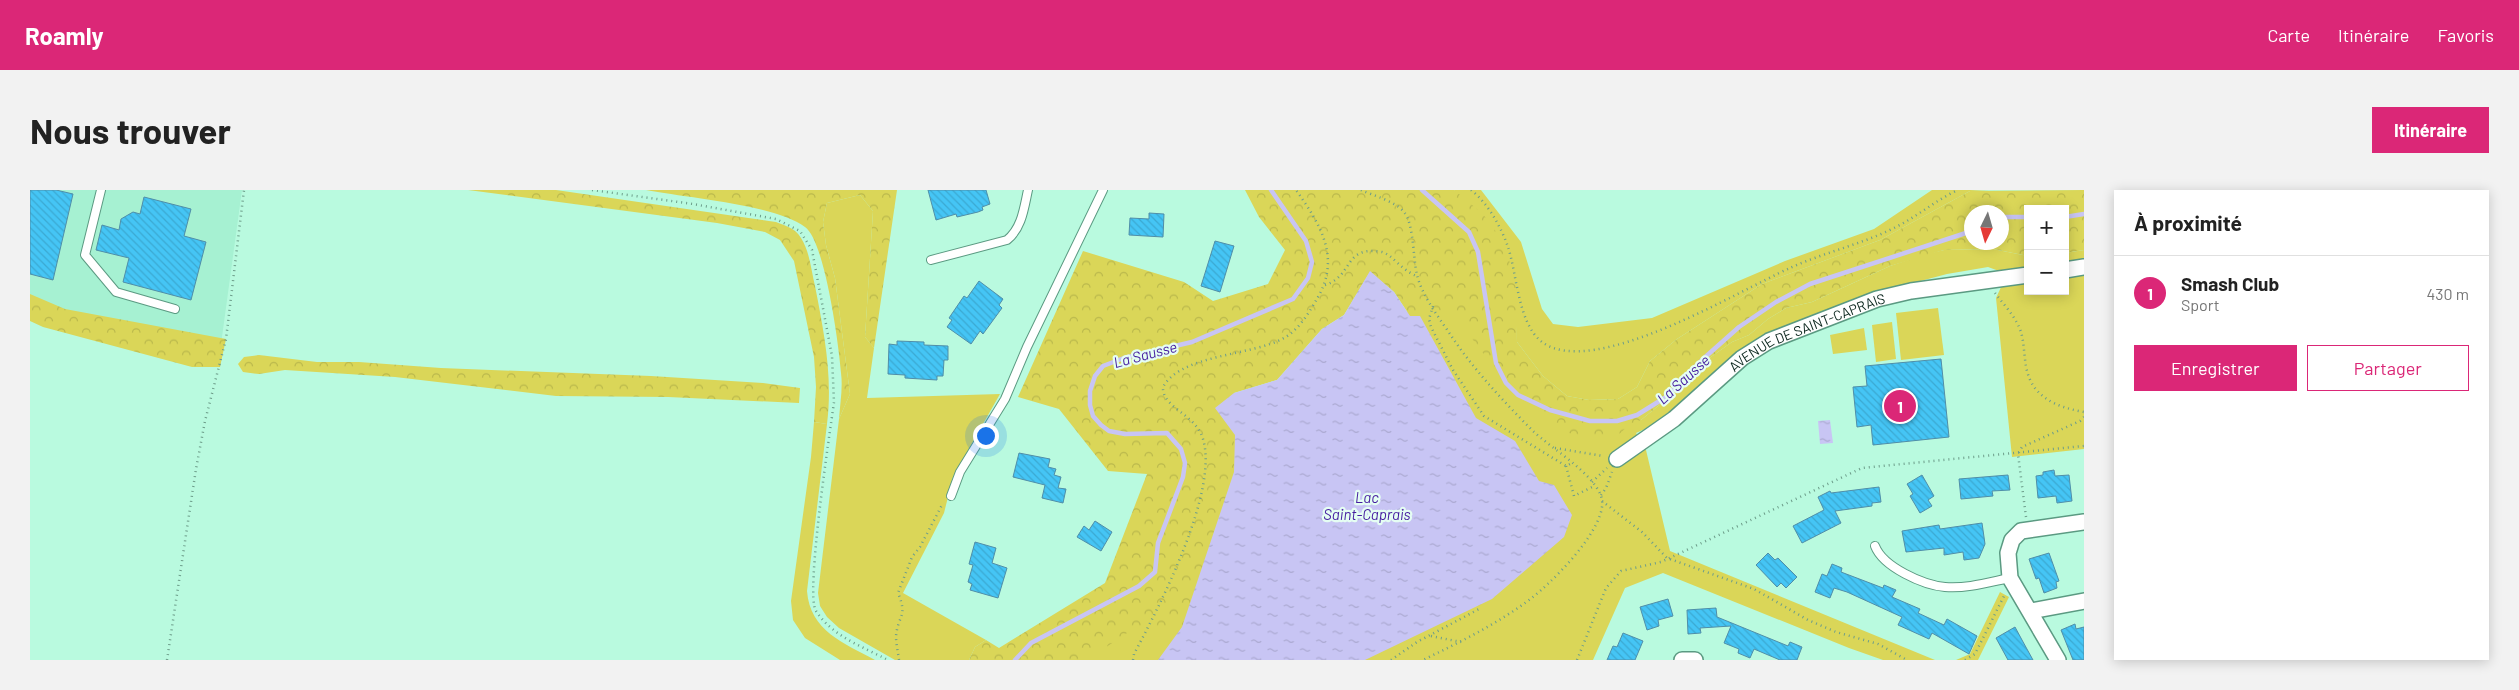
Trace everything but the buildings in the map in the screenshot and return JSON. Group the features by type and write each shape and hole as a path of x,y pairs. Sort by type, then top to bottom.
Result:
{"street":[{"path":"2069,269 2084,267"},
{"name":"AVENUE DE SAINT-CAPRAIS","path":"1617,458 1674,419 1742,358 1769,341 1877,299 1911,291 2024,276"},
{"path":"2058,660 2010,578 2007,562 2010,546 2016,535 2028,528 2084,522"},
{"path":"2031,611 2084,601"},
{"path":"1682,660 1695,660"}],"lane":[{"path":"101,190 85,254 116,292 175,309"},
{"path":"931,260 1007,240 1015,234 1019,226 1028,190"},
{"path":"951,496 960,472 1005,400 1026,347 1103,190"},
{"path":"1875,546 1878,554 1895,569 1935,585 1957,587 2010,578"}],"path":[{"path":"167,660 198,459 226,339 244,190"},
{"path":"592,190 693,204 776,219 800,231 807,240 814,259 834,377 834,402 814,559 812,593 814,609 836,632 888,660"},
{"path":"1133,660 1163,600 1193,527 1207,463 1207,449 1201,431 1192,419 1168,402 1164,396 1163,387 1171,376 1195,364 1246,353 1285,338 1298,326 1312,308 1325,285 1329,258 1326,245 1312,210 1296,190"},
{"path":"1361,190 1397,207 1405,213 1409,223 1417,276 1433,306 1478,372 1534,432 1592,482 1601,495 1602,500 1599,518 1592,532 1555,576 1526,603 1461,642 1423,660"},
{"path":"1471,190 1490,213 1508,247 1528,324 1540,341 1555,349 1573,352 1597,350 1627,342 1685,319 1792,267 1882,234 1958,190"},
{"path":"1325,285 1342,274 1354,256 1359,252 1388,255 1407,273 1417,276"},
{"path":"1991,280 1993,290 2012,315 2021,332 2030,383 2039,394 2053,404 2084,412"},
{"path":"1433,306 1429,319 1431,327 1453,370 1484,416 1566,466 1574,496 1594,486"},
{"path":"2028,528 2018,454 2022,447 2080,421 2084,417"},
{"path":"1577,660 1606,588 1621,571 1651,565 1862,468 2084,446"},
{"path":"1553,448 1617,458"},
{"path":"1592,482 1617,458"},
{"path":"1601,495 1606,488 1617,458"},
{"path":"1566,466 1572,464"},
{"path":"899,660 896,634 903,615 903,605 898,593 912,557 920,547 940,506 951,496"},
{"path":"1602,500 1642,532 1667,558 1754,589 1784,608 1815,623 1836,632 1878,644 1907,660"},
{"path":"1965,660 1975,654 2010,578"},
{"path":"1390,660 1429,635 1480,608"},
{"path":"1429,635 1461,642"}],"shaded area":[{"path":"30,190 242,190 219,359 30,302"}],"green space":[{"path":"468,190 556,190 776,222 787,226 799,235 804,243 822,320 829,389 827,424 814,422 816,387 814,357 794,261 780,240 765,232 717,223"},
{"path":"646,190 897,190 874,348 865,337 873,211 860,195 827,203 823,222 826,245 835,278 850,394 839,419 842,379 830,295 819,252 812,236 805,227 791,219 751,207"},
{"path":"1245,190 1454,190 1483,214 1505,244 1516,287 1517,342 1543,376 1567,396 1589,400 1618,399 1637,387 1650,361 1677,339 1762,284 1880,240 1970,191 2084,190 2084,250 2069,252 2069,205 2024,205 2024,255 1998,250 2009,250 2009,205 1964,205 1964,250 1944,250 1890,266 1812,302 1786,308 1768,319 1749,335 1732,342 1690,372 1679,389 1641,420 1628,426 1617,436 1592,438 1564,432 1543,421 1492,365 1458,320 1454,308 1410,316 1394,292 1370,272 1344,315 1322,329 1277,380 1234,393 1234,472 1182,627 1133,629 1087,660 969,660 975,647 986,640 999,648 1105,583 1147,474 1108,471 1059,409 1018,397 1083,251 1184,282 1213,301 1268,284 1285,250 1259,217"},
{"path":"1454,190 1481,190 1521,242 1542,309 1553,324 1578,327 1652,318 1785,261 1874,229 1932,190 1989,190 1970,191 1880,240 1762,284 1677,339 1650,361 1637,387 1618,399 1589,400 1567,396 1543,376 1517,342 1516,326"},
{"path":"860,195 873,211 865,337 874,348 867,398 1000,394 953,477 944,513 903,593 986,640 975,647 969,660 895,660 839,628 827,617 820,606 818,593 839,419 850,394 835,278 826,245 823,222 827,203"},
{"path":"1944,250 1998,250 2024,255 2024,268 1999,271 1988,267 1947,274 1909,284 1757,344 1661,422 1636,433 1646,450 1670,551 1935,660 1883,660 1663,573 1625,588 1593,660 1028,660 1094,617 1189,448 1467,275 1574,425 1641,420 1679,389 1690,372 1732,342 1749,335 1768,319 1786,308 1812,302 1890,266"},
{"path":"2084,250 2084,259 2069,261 2069,252"},
{"path":"2084,274 2084,449 2012,457 1996,298 2002,285 2024,282 2024,295 2069,295 2069,276"},
{"path":"30,294 65,309 226,339 220,367 192,367 43,327 30,321"},
{"path":"1938,308 1944,355 1901,360 1896,313"},
{"path":"1892,322 1896,359 1876,362 1872,325"},
{"path":"1864,328 1867,350 1833,354 1830,335"},
{"path":"259,355 317,362 359,362 441,368 651,376 763,383 800,388 799,403 668,397 556,396 395,377 285,370 259,374 243,372 238,364 244,357"},
{"path":"814,422 827,424 807,591 810,605 815,616 830,634 875,660 840,660 805,638 793,620 791,601"},
{"path":"2000,592 2009,597 1978,660 1956,660 1970,654"}],"water":[{"name":"Lac Saint-Caprais","path":"1370,271 1394,292 1410,316 1420,316 1476,418 1515,441 1539,481 1554,485 1572,515 1564,537 1492,599 1365,660 1158,660 1182,627 1234,472 1235,435 1215,408 1234,393 1277,380 1322,329 1344,315"},
{"path":"1830,420 1833,443 1820,444 1818,421"}],"waterway":[{"name":"La Sausse","path":"1015,660 1031,643 1139,586 1155,572 1158,543 1183,477 1185,463 1181,449 1167,433 1125,434 1109,431 1093,416 1090,405 1090,391 1095,376 1103,366 1124,358 1192,342 1293,299 1308,278 1312,262 1306,241 1271,190"},
{"name":"La Sausse","path":"1422,190 1469,232 1478,252 1496,363 1506,383 1518,395 1550,410 1590,421 1617,421 1637,415 1666,397 1703,359 1739,327 1776,302 1810,284 1964,234"},
{"name":"La Sausse","path":"2069,216 2084,214"},
{"name":"La Sausse","path":"2009,217 2024,217"}],"place":[{"name":"Smash Club","path":"1900,406"}]}
